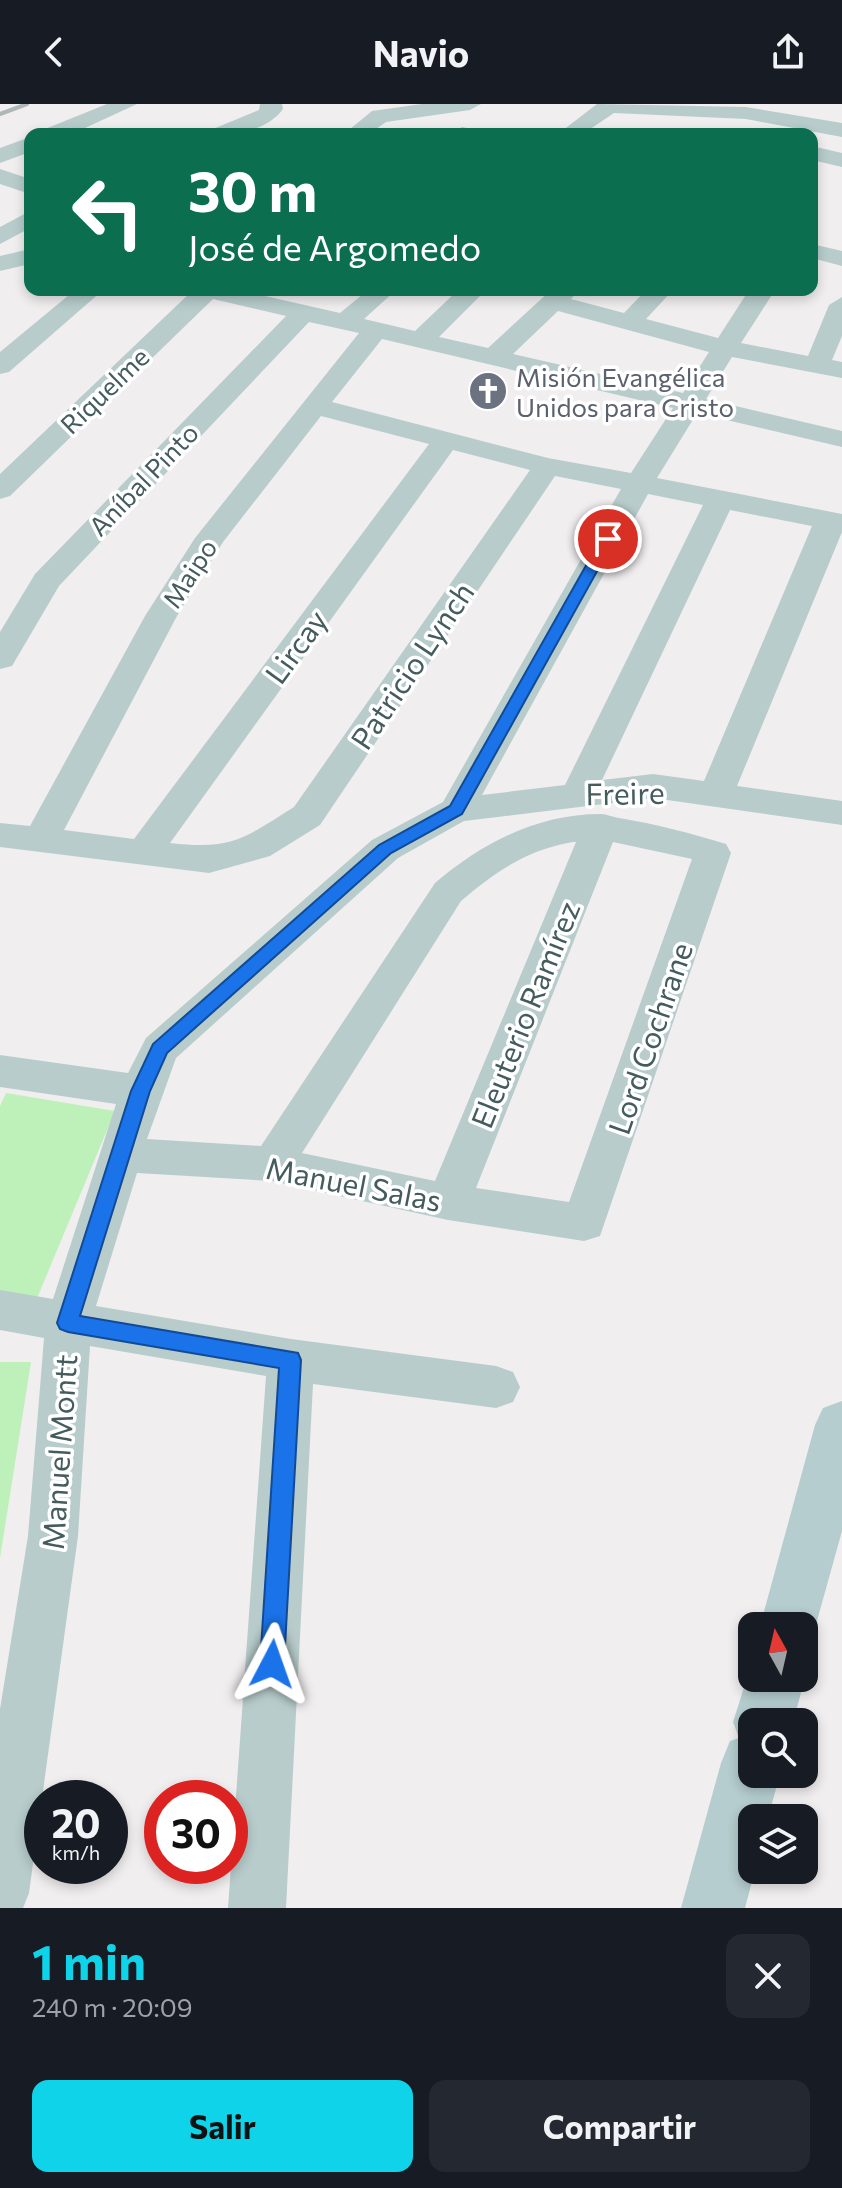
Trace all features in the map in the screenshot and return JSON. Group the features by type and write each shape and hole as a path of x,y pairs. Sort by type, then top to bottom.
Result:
{"street":[{"path":"68,128 126,104"},
{"path":"236,128 267,115 272,109 271,104"},
{"path":"360,128 374,110 470,104"},
{"path":"577,128 600,110 612,106 735,128"},
{"path":"374,110 441,128"},
{"path":"646,128 658,118 735,128"},
{"path":"818,130 842,130"},
{"path":"0,156 24,146"},
{"path":"818,154 842,160"},
{"path":"0,176 24,185"},
{"path":"0,237 24,222"},
{"path":"818,253 842,259"},
{"path":"0,264 24,258"},
{"path":"0,366 83,296"},
{"name":"Riquelme","path":"0,490 202,296"},
{"path":"263,296 303,313 842,439"},
{"path":"345,322 376,296"},
{"path":"421,340 467,296"},
{"path":"494,357 560,296 629,322 725,348 830,367 842,305"},
{"path":"629,322 654,296"},
{"path":"456,810 638,485 758,296"},
{"name":"Aníbal Pinto","path":"0,659 46,581 303,313"},
{"name":"Maipo","path":"40,841 210,538 376,329"},
{"path":"315,406 547,466 835,522 715,797"},
{"name":"Lircay","path":"144,852 446,440"},
{"name":"Patricio Lynch","path":"144,852 209,860 257,847 307,816 547,466"},
{"path":"579,792 720,500"},
{"name":"Freire","path":"456,810 579,792 653,786 842,813"},
{"name":"Manuel Montt","path":"0,1893 53,1536 68,1323 141,1091 160,1049 244,973 385,849 456,810"},
{"path":"272,1164 448,892 470,870 528,838 601,826"},
{"name":"Lord Cochrane","path":"584,1223 713,853 684,843 601,826"},
{"name":"Eleuterio Ramírez","path":"448,1202 601,826"},
{"path":"0,835 144,852"},
{"path":"0,1071 141,1091"},
{"name":"Manuel Salas","path":"123,1155 272,1164 448,1202 584,1223"},
{"path":"0,1310 291,1360 496,1387"},
{"path":"257,1908 291,1360"},
{"path":"794,1612 832,1500 842,1425"},
{"path":"713,1908 745,1788"}],"green space":[{"path":"6,1093 115,1111 35,1303 0,1296 0,1106"},
{"path":"0,1362 31,1362 0,1558"}],"railway":[{"path":"0,114 27,104"}],"place":[{"name":"Misión Evangélica Unidos para Cristo","path":"488,391"}],"route":[{"path":"272,1664 291,1360 68,1323 141,1091 160,1049 385,849 456,810 608,539"}]}
